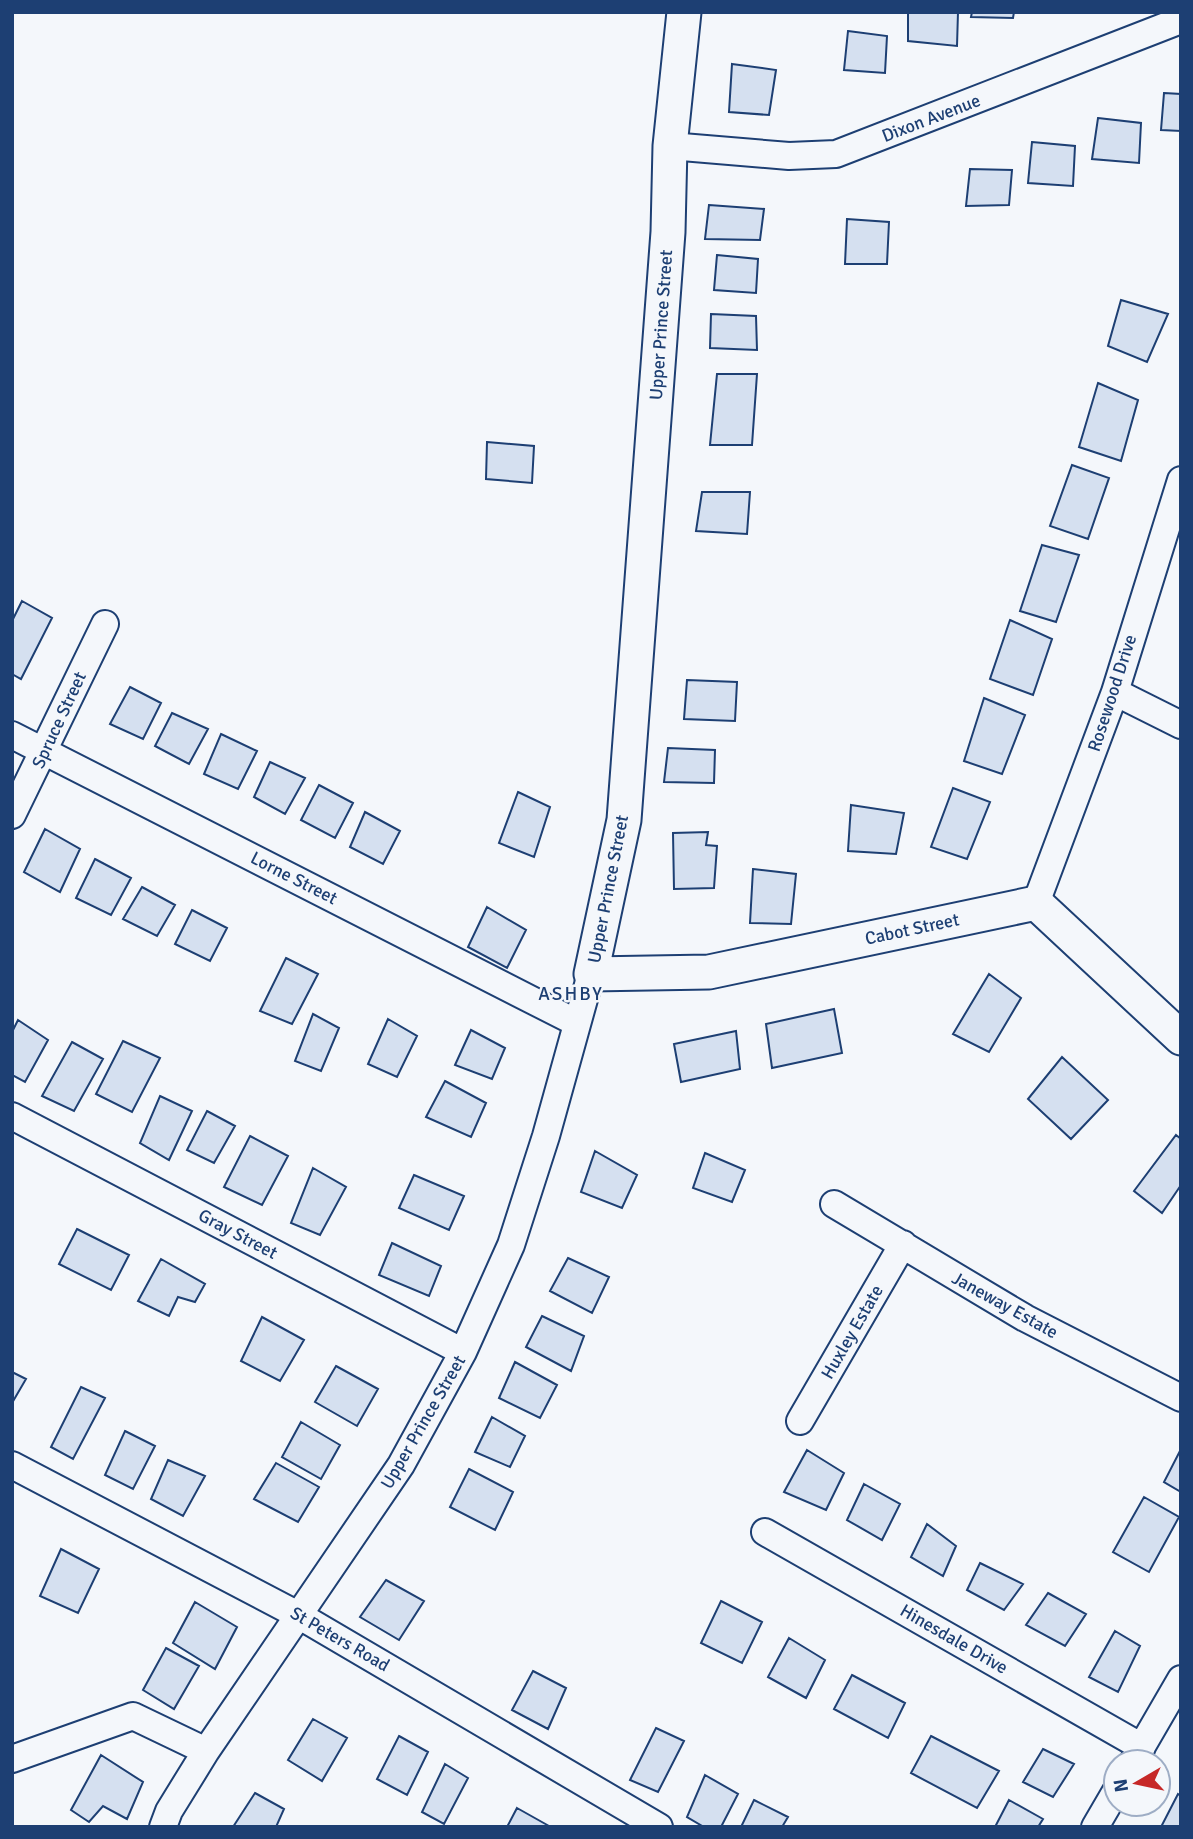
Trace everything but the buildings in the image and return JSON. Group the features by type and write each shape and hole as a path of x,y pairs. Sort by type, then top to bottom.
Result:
{"street":[{"name":"Upper Prince Street","path":"163,1827 169,1811 206,1751 401,1465 463,1352 511,1245 546,1136 575,1022 592,974 624,820 667,246 670,146 684,12"},
{"name":"Dixon Avenue","path":"670,146 789,156 836,154 1181,20"},
{"name":"Rosewood Drive","path":"1036,903 1115,692 1181,480"},
{"name":"Spruce Street","path":"12,815 105,625"},
{"path":"1115,692 1181,725"},
{"name":"Lorne Street","path":"12,735 575,1022"},
{"name":"Cabot Street","path":"592,974 709,972 1036,903"},
{"path":"1036,903 1181,1038"},
{"name":"Gray Street","path":"12,1115 463,1352"},
{"name":"Janeway Estate","path":"835,1204 1025,1318 1181,1398"},
{"name":"Huxley Estate","path":"800,1421 903,1244"},
{"name":"St Peters Road","path":"12,1465 300,1616 659,1827"},
{"name":"Hinesdale Drive","path":"765,1532 1127,1748"},
{"path":"1141,1748 1181,1679"},
{"path":"12,1759 133,1716 206,1751"}],"district":[{"name":"ASHBY","path":"571,993"}]}
